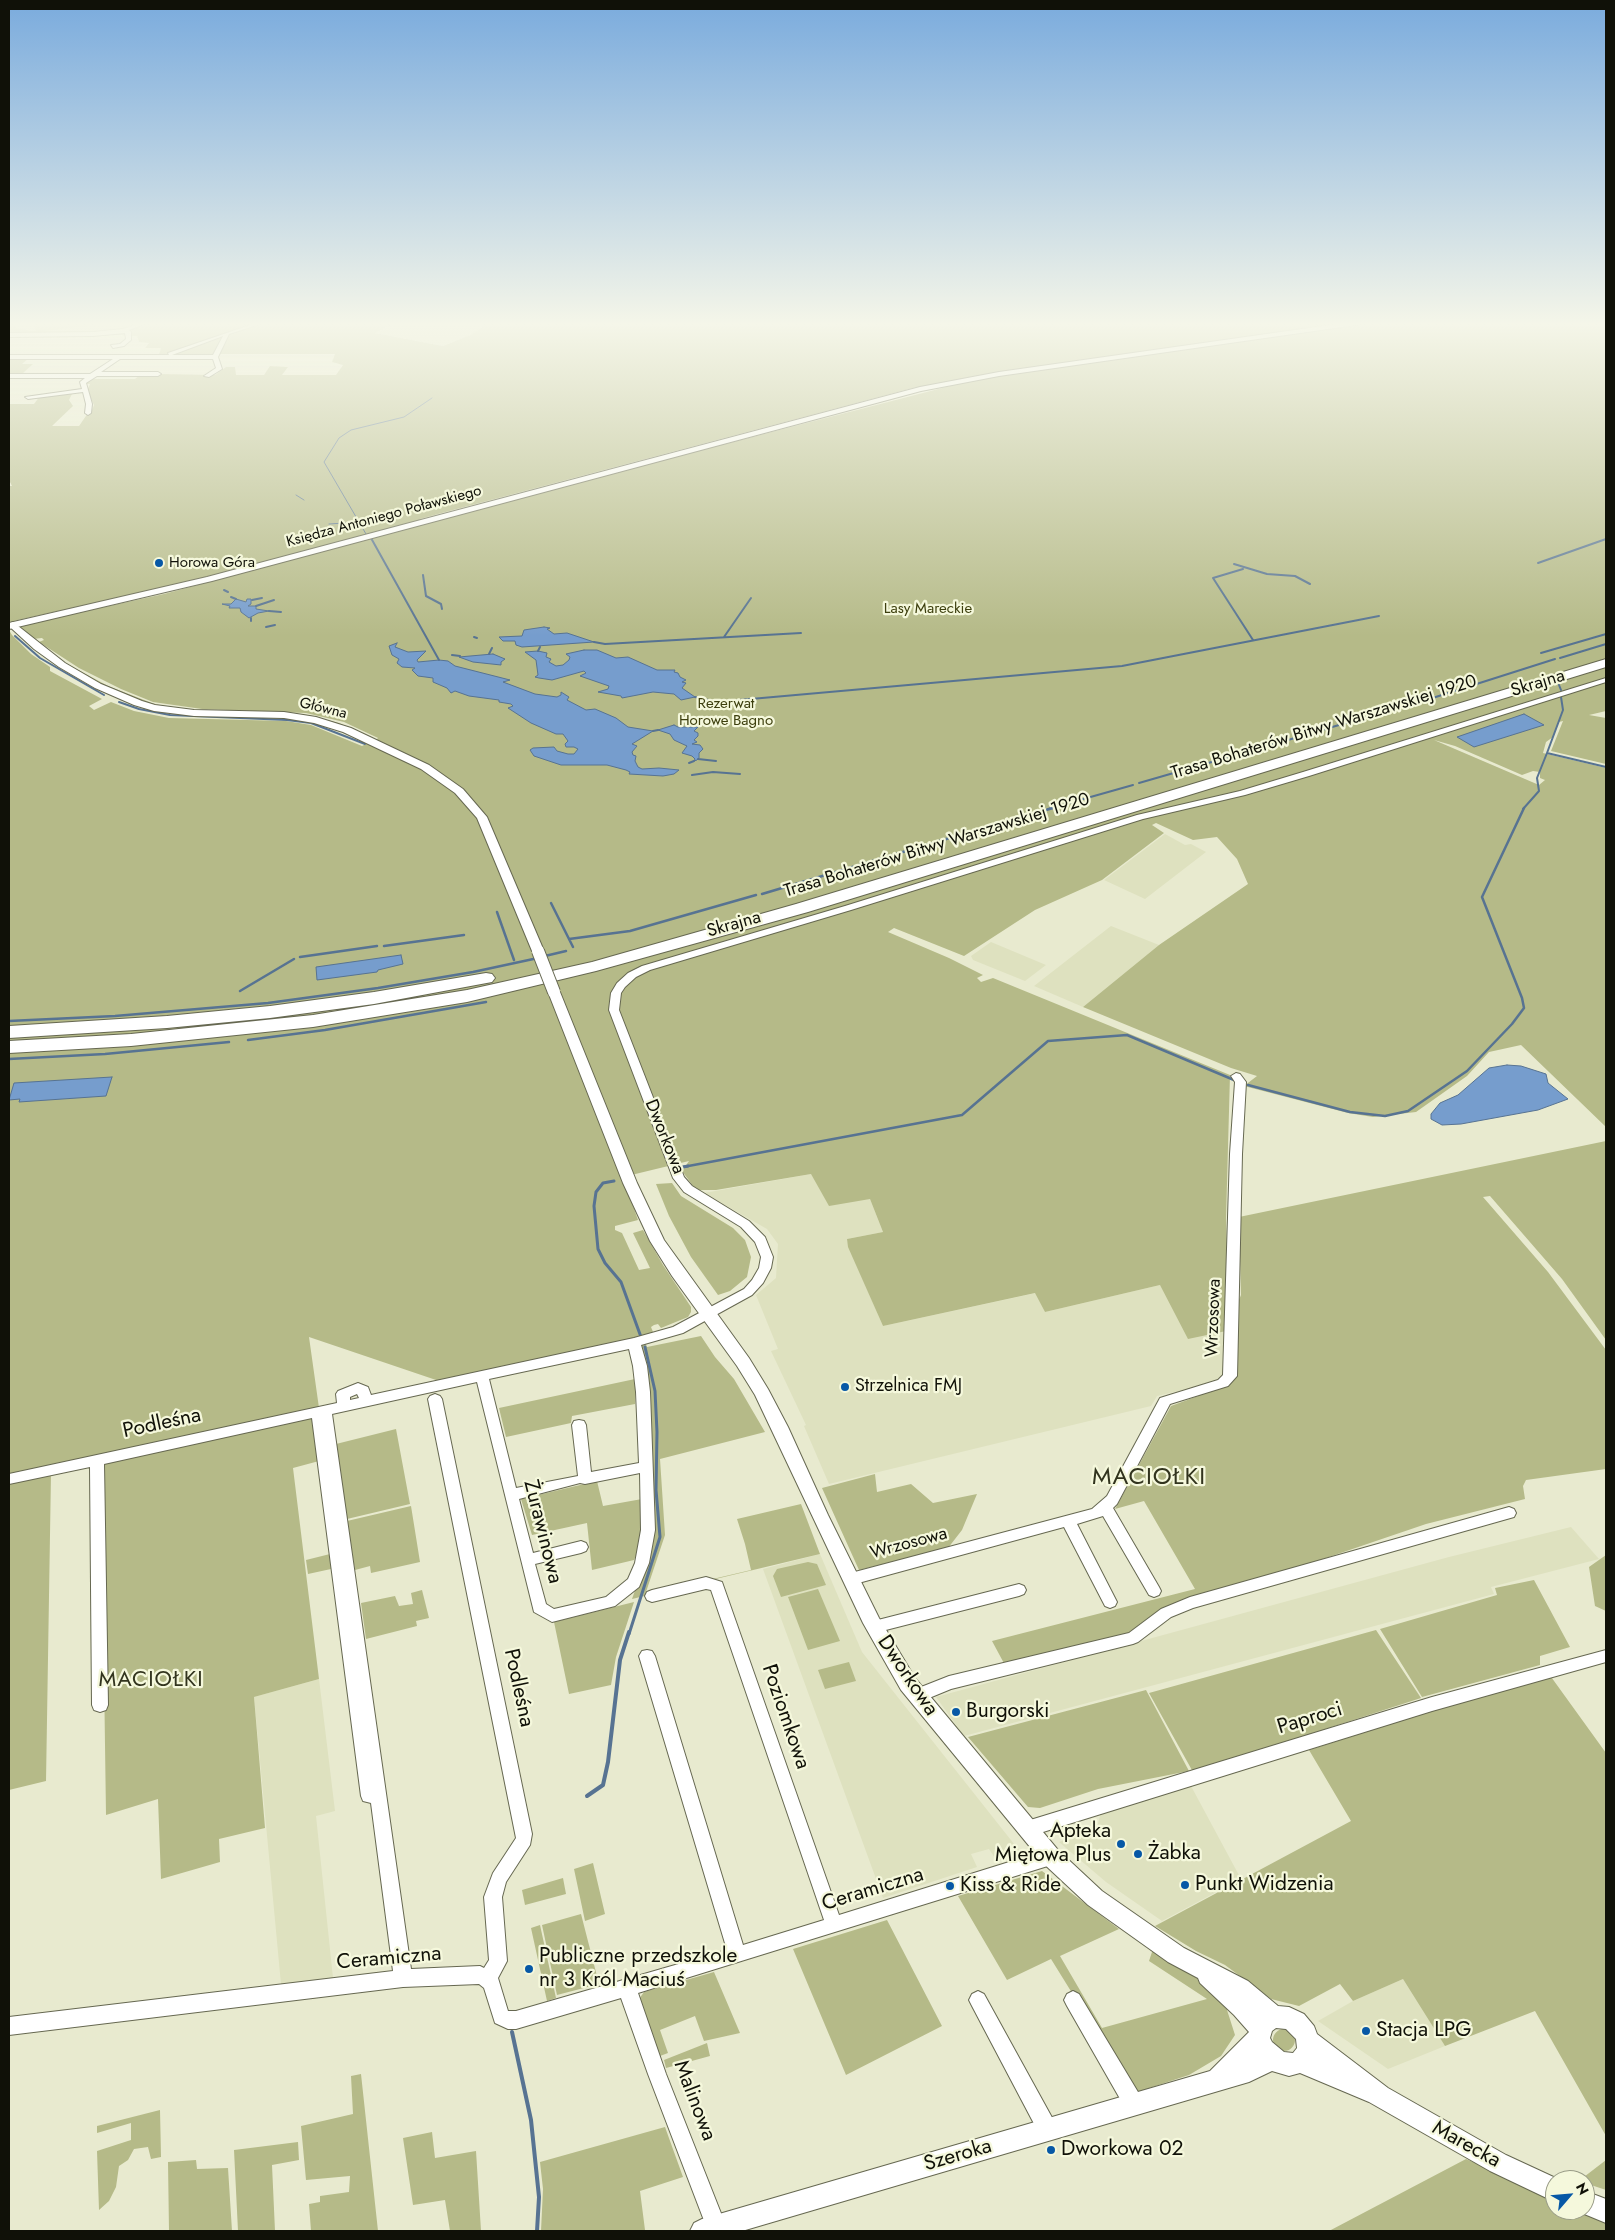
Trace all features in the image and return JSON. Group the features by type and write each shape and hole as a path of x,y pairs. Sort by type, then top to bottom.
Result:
{"highway":[{"name":"Trasa Bohaterów Bitwy Warszawskiej 1920","path":"9,1032 194,1020 374,998 547,965 707,925 1606,654"},
{"name":"Trasa Bohaterów Bitwy Warszawskiej 1920","path":"9,1047 131,1040 269,1027 467,996 653,952 812,906 1606,663"}],"main road":[{"name":"Księdza Antoniego Poławskiego","path":"10,625 200,582 776,428"}],"street":[{"name":"Główna","path":"10,625 62,666 98,686 138,703 163,709 194,713 284,715 316,720 347,730 425,767 459,791 482,816 538,951"},
{"name":"Skrajna","path":"622,985 632,975 646,968 848,908 1140,817 1253,790 1606,680"},
{"name":"Dworkowa","path":"538,951 647,1222 677,1272 743,1362 771,1408 850,1579 874,1627 900,1672 1051,1857 1095,1898 1126,1921 1198,1968 1265,2028"},
{"name":"Dworkowa","path":"622,985 616,993 614,1010 680,1178 688,1189 752,1230 761,1240 767,1256 765,1268 757,1284 740,1297 708,1314"},
{"name":"Wrzosowa","path":"850,1579 1097,1513 1112,1500 1165,1401 1223,1382 1230,1376 1236,1154 1241,1082 1236,1076"},
{"path":"482,1377 665,1335 708,1314"},
{"path":"580,1425 585,1479 646,1467 640,1366 634,1343"},
{"name":"Podleśna","path":"9,1479 344,1406 343,1394 358,1388 363,1390 366,1402 482,1377"},
{"name":"Żurawinowa","path":"482,1377 539,1608 552,1616 610,1602 634,1583 646,1544 648,1530 646,1467"},
{"name":"Podleśna","path":"435,1399 524,1834 524,1840 499,1878 493,1898 498,1961 488,1979"},
{"path":"321,1411 369,1796"},
{"path":"321,1411 403,1978"},
{"path":"97,1461 100,1705"},
{"path":"511,1495 575,1480"},
{"path":"1104,1507 1114,1520 1154,1591"},
{"path":"918,1696 949,1683 1133,1638 1166,1613 1190,1603 1509,1513"},
{"path":"1068,1521 1110,1602"},
{"path":"528,1560 580,1547"},
{"name":"Poziomkowa","path":"652,1596 706,1583 717,1586 834,1925"},
{"path":"874,1627 1019,1590"},
{"path":"648,1656 737,1955"},
{"name":"Paproci","path":"1027,1829 1432,1704 1606,1656"},
{"name":"Ceramiczna","path":"9,2026 403,1978 480,1975 488,1979 501,2017 508,2020 516,2020 737,1955 1051,1857"},
{"name":"Malinowa","path":"627,1988 712,2230"},
{"path":"978,2000 1048,2130"},
{"path":"1074,2000 1134,2104"},
{"path":"1289,2018 1296,2022 1306,2034 1308,2041 1307,2053 1300,2062 1289,2065 1272,2059 1264,2050 1265,2028 1289,2018"},
{"name":"Szeroka","path":"1215,2081 1265,2028"},
{"name":"Marecka","path":"1308,2041 1380,2096"},
{"name":"Szeroka","path":"712,2230 1249,2071 1272,2059"},
{"name":"Marecka","path":"1300,2062 1380,2096 1498,2163 1545,2185"}],"shaded area":[{"path":"1165,834 1185,845 1191,844 1206,852 1145,899 1104,880"},
{"path":"1111,926 1159,945 1083,1007 1034,986"},
{"path":"991,942 1046,965 1025,981 973,960 971,956"},
{"path":"811,1174 870,1199 883,1232 847,1239 883,1326 1036,1293 1045,1312 1160,1285 1226,1331 1225,1374 1218,1382 1157,1396 1151,1406 829,1484 804,1426 806,1425 771,1351 778,1349 756,1295 776,1278 778,1244 767,1229 704,1193"},
{"path":"1571,1527 1599,1559 1491,1587 1494,1594 964,1736 936,1697 1449,1557"},
{"path":"820,1554 862,1652 1022,1854 997,1861 989,1849 971,1854 977,1867 883,1898 763,1569"},
{"path":"319,1679 335,1811 316,1816 333,1978 281,1984 254,1697"},
{"path":"1191,1786 1241,1879 1162,1921 1106,1882 1059,1842 1096,1830 1101,1813"},
{"path":"1403,1979 1445,2046 1388,2069 1318,2021 1353,2001"}],"green space":[{"path":"9,428 764,428 202,579 9,622 9,486 12,486 9,480"},
{"path":"789,428 1606,428 1606,711 1589,715 1606,718 1606,764 1551,751 1563,721 1559,722 1553,737 1546,742 1543,753 1606,768 1606,1127 1521,1045 1489,1052 1467,1076 1416,1112 1373,1117 1348,1113 1244,1086 1257,1076 1231,1068 1083,1007 1159,945 1248,884 1237,859 1217,837 1193,840 1156,823 1152,825 1164,833 1102,880 1035,910 964,956 894,928 888,932 983,975 977,978 981,982 993,978 1230,1075 1226,1219 1227,1329 1241,1295 1239,1217 1606,1141 1606,1340 1562,1279 1490,1196 1483,1197 1548,1272 1606,1350 1606,1469 1526,1480 1523,1486 1525,1499 1426,1524 1323,1559 1170,1605 1133,1636 1006,1667 992,1641 1195,1589 1144,1501 1115,1509 1171,1406 1198,1396 1223,1383 1226,1331 1188,1339 1160,1285 1045,1312 1035,1293 883,1326 848,1247 847,1239 883,1232 870,1199 829,1206 811,1174 716,1190 696,1190 682,1171 689,1161 623,1177 638,1220 615,1226 615,1230 622,1233 639,1270 650,1268 633,1233 643,1230 663,1265 691,1307 688,1317 661,1328 658,1324 651,1327 653,1332 643,1336 647,1347 701,1336 715,1357 734,1379 765,1432 660,1459 665,1535 645,1595 751,1570 737,1519 801,1504 820,1554 632,1599 651,1545 645,1375 629,1343 439,1381 309,1337 319,1408 319,1461 293,1468 319,1679 254,1697 265,1828 219,1839 220,1862 161,1879 158,1799 106,1815 101,1462 51,1473 46,1781 9,1790 9,630 31,654 50,667 50,671 102,699 89,706 94,710 111,702 134,711 169,718 286,721 311,725 362,746 374,740 347,727 321,719 217,713 149,704 104,686 60,660 108,686 157,705 203,711 272,712 308,715 339,723 376,740 378,738 344,722 306,713 202,709 153,702 121,689 79,668 39,642 44,640 42,638 33,639 20,627 164,594","holes":["1434,740 1455,746 1522,775 1533,771 1540,772 1540,778 1545,780 1539,785"]},
{"path":"672,1183 681,1196 733,1228 745,1240 751,1257 747,1277 730,1291 718,1295 691,1257 669,1216 656,1184"},
{"path":"635,1379 635,1404 572,1416 571,1423 506,1437 499,1408"},
{"path":"396,1429 410,1504 347,1519 336,1444"},
{"path":"875,1474 877,1492 911,1484 933,1503 977,1494 962,1530 948,1548 859,1570 822,1488"},
{"path":"597,1481 603,1506 642,1499 641,1544 634,1560 592,1570 587,1523 532,1535 521,1499"},
{"path":"411,1506 420,1562 371,1573 370,1566 355,1570 347,1521"},
{"path":"330,1554 331,1569 308,1574 306,1560"},
{"path":"1606,1555 1606,1611 1595,1606 1589,1567"},
{"path":"808,1562 817,1564 826,1585 781,1597 773,1576 777,1569"},
{"path":"1534,1580 1570,1647 1540,1656 1540,1665 1422,1697 1380,1629 1497,1595 1495,1588"},
{"path":"818,1589 840,1641 808,1650 788,1597"},
{"path":"422,1590 429,1618 416,1621 417,1626 366,1639 361,1603 395,1596 399,1606 413,1604 411,1593"},
{"path":"634,1602 616,1657 611,1685 569,1694 554,1622"},
{"path":"1376,1630 1421,1698 1193,1772 1149,1693"},
{"path":"849,1662 856,1681 825,1689 818,1670"},
{"path":"1549,1674 1606,1753 1606,2136 1535,2011 1445,2046 1403,1979 1353,2001 1340,1984 1299,2006 1271,1999 1225,1965 1196,1951 1155,1926 1351,1821 1309,1750"},
{"path":"1146,1690 1189,1771 1098,1789 1040,1808 1028,1807 968,1737"},
{"path":"593,1863 605,1914 585,1921 574,1869"},
{"path":"1042,1871 1119,1929 1060,1956 1102,2028 1207,1999 1149,1961 1153,1949 1206,1982 1233,2004 1227,2010 1235,2035 1221,2056 1189,2075 1134,2093 1051,1959 1007,1980 958,1896"},
{"path":"563,1878 566,1894 525,1905 522,1890"},
{"path":"581,1914 599,1984 557,1995 542,1925"},
{"path":"887,1920 942,2026 846,2075 793,1949"},
{"path":"540,1925 556,1998 547,2001 531,1928"},
{"path":"714,1972 740,2033 704,2041 695,2016 660,2030 668,2053 660,2056 639,1999 644,1992"},
{"path":"1280,2029 1288,2029 1295,2036 1295,2044 1288,2051 1280,2051 1273,2044 1273,2036"},
{"path":"707,2043 710,2056 666,2068 664,2060"},
{"path":"361,2074 378,2231 311,2231 309,2204 320,2202 320,2196 349,2192 350,2176 306,2180 301,2126 353,2114 351,2076"},
{"path":"160,2110 161,2157 151,2159 148,2147 134,2149 128,2160 119,2166 116,2187 109,2201 99,2210 97,2151 131,2140 131,2123 97,2133 97,2126"},
{"path":"665,2127 683,2177 640,2191 645,2230 541,2231 543,2189 540,2162"},
{"path":"432,2132 435,2158 476,2151 481,2231 450,2231 445,2200 413,2205 403,2138"},
{"path":"298,2142 299,2160 272,2165 275,2231 238,2231 234,2150"},
{"path":"1466,2159 1545,2193 1545,2220 1595,2220 1595,2213 1606,2218 1606,2231 1329,2231"},
{"path":"196,2160 197,2169 228,2168 232,2231 169,2231 168,2162"},
{"path":"1606,2160 1606,2190 1595,2186 1595,2170 1593,2170"}],"water":[{"path":"236,599 246,602 247,599 251,599 251,604 248,606 256,606 256,609 269,611 258,613 249,618 241,612 240,608 229,608 230,606 222,604 231,604"},
{"path":"550,628 547,629 554,634 567,633 594,642 522,647 516,645 515,641 503,641 499,637 522,636 524,630"},
{"path":"397,643 395,647 408,652 426,651 417,660 418,662 448,661 455,666 510,680 503,682 535,694 557,697 561,695 561,692 569,697 567,700 586,710 595,709 616,718 628,727 653,731 632,744 637,746 632,752 636,756 635,761 638,767 642,769 679,770 674,774 663,776 629,774 630,772 626,770 607,765 561,765 534,756 530,750 533,748 554,747 557,751 568,754 574,754 578,749 566,747 565,744 568,741 563,734 556,734 531,723 508,708 513,706 511,704 499,702 499,700 469,696 455,691 451,693 447,688 433,682 433,678 418,676 412,670 415,668 402,667 397,663 399,659 392,655 389,646"},
{"path":"584,650 597,650 616,658 628,657 657,670 675,670 674,672 686,680 682,682 686,683 682,688 695,697 681,700 674,694 653,692 622,698 621,696 598,692 608,689 609,686 580,676 586,673 584,671 552,680 535,677 538,675 536,660 525,652 538,651 547,653 546,657 551,659 549,662 556,666 563,665 569,660 570,657 566,654"},
{"path":"493,654 505,659 501,662 501,665 473,662 459,657"},
{"path":"1524,714 1544,725 1474,747 1457,737"},
{"path":"674,725 678,727 698,727 694,731 698,733 694,740 697,742 692,744 700,745 703,749 699,753 697,760 694,761 695,759 692,756 682,753 687,746 674,740 670,734 658,730"},
{"path":"401,955 403,964 378,970 377,972 317,980 316,967"},
{"path":"1507,1065 1521,1066 1546,1074 1548,1083 1568,1099 1538,1110 1461,1124 1442,1125 1431,1119 1431,1114 1440,1103 1458,1095 1489,1068"},
{"path":"112,1077 106,1096 19,1102 20,1099 9,1100 14,1083"}],"waterway":[{"path":"359,522 324,462 339,438 351,430 361,428"},
{"path":"296,495 304,500"},
{"path":"359,522 377,518"},
{"path":"329,524 359,522"},
{"path":"359,522 366,534"},
{"path":"371,538 439,660"},
{"path":"1538,563 1606,539"},
{"path":"1234,564 1267,574 1295,576 1310,584"},
{"path":"1243,569 1213,578 1253,640"},
{"path":"423,575 426,596 441,604 442,609"},
{"path":"224,590 228,592"},
{"path":"231,597 236,599"},
{"path":"252,600 262,598"},
{"path":"724,637 751,598"},
{"path":"256,606 274,600"},
{"path":"269,611 281,612"},
{"path":"695,697 717,702 1122,666 1379,616"},
{"path":"266,627 275,625"},
{"path":"594,642 605,644 801,633"},
{"path":"1541,653 1606,634"},
{"path":"15,636 40,658 104,695"},
{"path":"1560,658 1606,644"},
{"path":"538,651 540,647"},
{"path":"489,654 492,648"},
{"path":"452,655 460,656"},
{"path":"1420,702 1555,659"},
{"path":"1559,685 1561,690"},
{"path":"1547,753 1563,710 1561,697"},
{"path":"119,702 139,709 170,715 287,720 311,723 365,744"},
{"path":"1288,740 1414,703"},
{"path":"653,731 658,730"},
{"path":"1139,783 1281,742"},
{"path":"1523,809 1539,791 1537,778 1547,753"},
{"path":"1547,753 1606,767"},
{"path":"698,759 716,761"},
{"path":"689,763 694,761"},
{"path":"692,775 713,772 740,774"},
{"path":"1048,809 1133,785"},
{"path":"959,835 1053,808"},
{"path":"1248,1085 1350,1112 1385,1116 1408,1111 1467,1071 1512,1024 1524,1008 1522,998 1482,897 1524,808"},
{"path":"762,894 953,837"},
{"path":"569,939 630,931 756,895"},
{"path":"551,903 569,939"},
{"path":"497,912 514,960"},
{"path":"384,946 464,935"},
{"path":"569,939 573,947"},
{"path":"300,957 377,946"},
{"path":"545,956 566,951"},
{"path":"9,1021 115,1016 268,1003 378,988 473,972 538,958"},
{"path":"240,991 294,959"},
{"path":"248,1040 325,1030 486,1002"},
{"path":"688,1166 683,1167 962,1115 1048,1041 1127,1035 1234,1080"},
{"path":"9,1059 105,1054 229,1042"},
{"path":"614,1181 603,1183 596,1192 594,1206 598,1249 605,1263 621,1282 641,1337"},
{"path":"629,1634 660,1537 656,1490 657,1432 655,1391 645,1347"},
{"path":"587,1796 603,1785 608,1762 620,1660 629,1632"},
{"path":"512,2032 531,2120 539,2197 537,2231"}],"place":[{"name":"Horowa Góra","path":"159,563"},
{"name":"Strzelnica FMJ","path":"845,1387"},
{"name":"Burgorski","path":"956,1712"},
{"name":"Apteka Miętowa Plus","path":"1121,1844"},
{"name":"Żabka","path":"1138,1854"},
{"name":"Punkt Widzenia","path":"1185,1885"},
{"name":"Kiss & Ride","path":"950,1886"},
{"name":"Publiczne przedszkole nr 3 Król Maciuś","path":"529,1969"},
{"name":"Stacja LPG","path":"1366,2031"},
{"name":"Dworkowa 02","path":"1051,2150"}],"district":[{"name":"MACIOŁKI","path":"1149,1478"},
{"name":"MACIOŁKI","path":"151,1681"}],"park label":[{"name":"Lasy Mareckie","path":"928,609"},
{"name":"Rezerwat Horowe Bagno","path":"726,712"}]}
